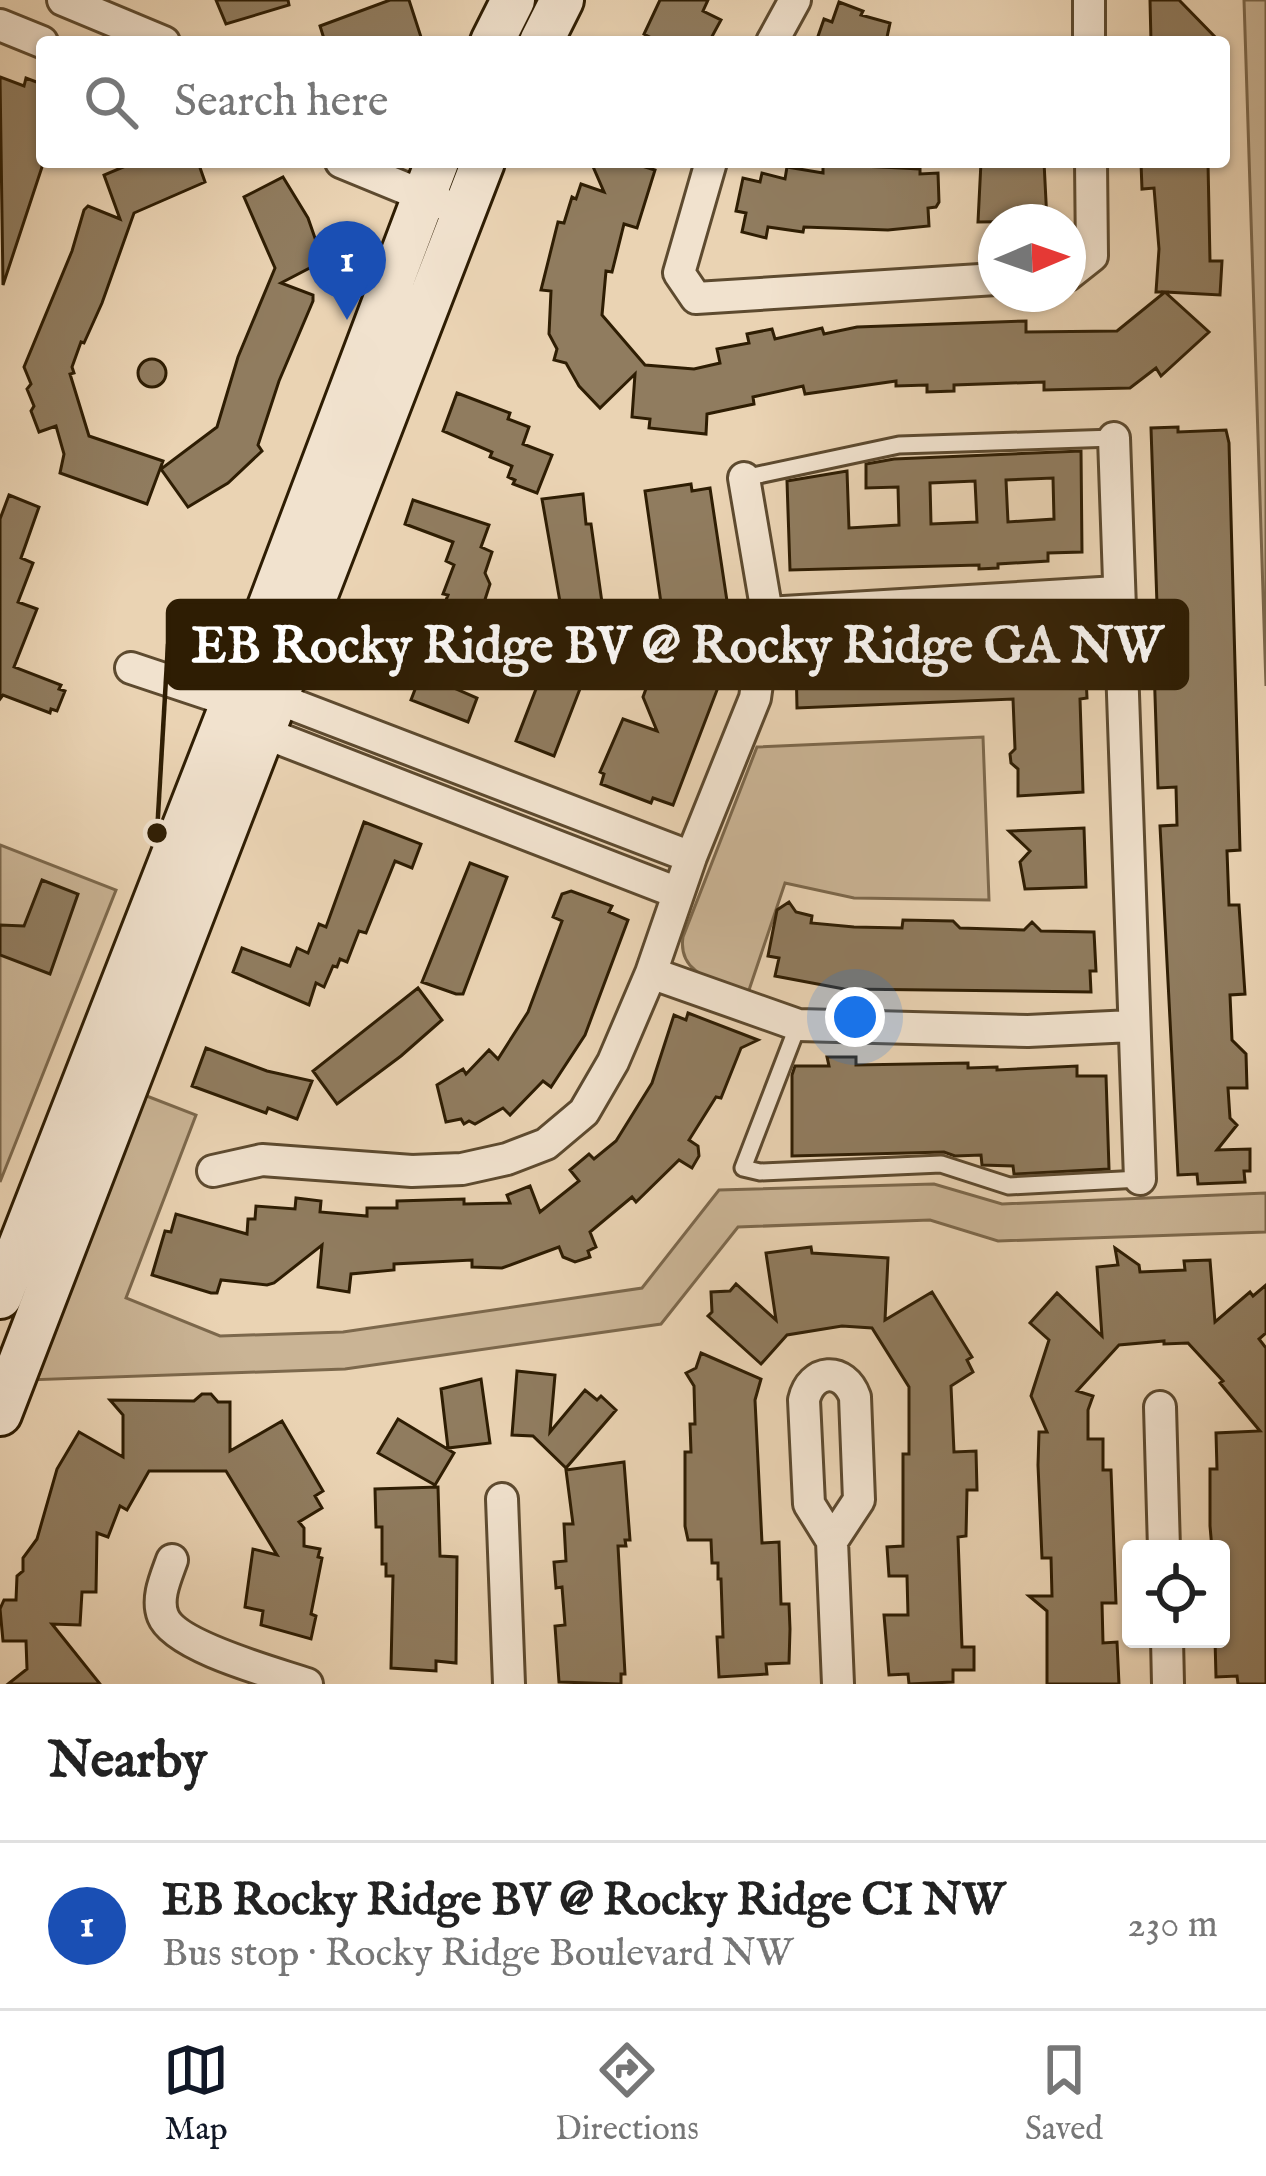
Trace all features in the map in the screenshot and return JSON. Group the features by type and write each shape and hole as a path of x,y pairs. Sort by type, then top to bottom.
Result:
{"street":[{"path":"63,0 150,36"},
{"path":"495,36 513,0"},
{"path":"544,36 562,0"},
{"path":"775,36 795,0"},
{"path":"1089,0 1089,36"},
{"path":"0,25 36,40"},
{"path":"0,1297 247,707 456,178 384,168"},
{"path":"709,168 679,273 696,298 978,280"},
{"path":"1086,260 1092,256 1091,168"},
{"path":"1114,438 1140,1179"},
{"path":"213,1171 262,1160 412,1171 462,1168 507,1159 546,1144 584,1112 613,1062 651,973 691,857 755,698 767,613 744,478"},
{"path":"767,613 1118,592"},
{"path":"131,668 691,857"},
{"path":"247,707 678,893"},
{"path":"0,1414 247,707"},
{"path":"651,973 798,1025 1028,1030 1132,1026"},
{"path":"832,1540 859,1500 855,1396 848,1381 832,1374 816,1378 804,1400 808,1504 832,1540 838,1684"},
{"path":"1160,1407 1164,1540"},
{"path":"502,1498 509,1684"},
{"path":"172,1560 160,1598 163,1616 174,1631 217,1652 308,1684"},
{"path":"1166,1648 1168,1684"}],"lane":[{"path":"744,478 898,445 1114,438"},
{"path":"798,1025 743,1168 760,1172 941,1164 1009,1186 1140,1179"}],"shaded area":[{"path":"1244,0 1266,0 1266,686"},
{"path":"983,737 989,900 854,898 785,883 748,993 693,969 683,950 683,937 757,747"},
{"path":"0,845 116,890 0,1182"},
{"path":"139,1093 196,1115 126,1298 220,1336 343,1332 642,1288 719,1190 934,1184 1002,1204 1266,1193 1266,1232 998,1241 930,1220 738,1227 661,1324 345,1369 27,1380"}],"building":[{"path":"216,0 288,0 289,5 226,24"},
{"path":"390,0 409,0 421,36 323,36 320,26"},
{"path":"660,0 708,0 703,11 721,20 712,36 644,34"},
{"path":"1150,0 1179,0 1214,36 1151,36"},
{"path":"839,2 863,11 861,15 890,23 887,36 818,36 824,19 832,22"},
{"path":"0,77 24,86 26,78 36,82 36,168 42,168 3,285"},
{"path":"121,168 200,168 205,182 134,213 70,374 89,436 163,461 147,504 60,473 64,454 56,426 39,432 24,367 84,210 88,206 120,219 104,175"},
{"path":"594,168 655,170 637,228 624,224 612,272 606,271 602,315 645,365 694,369 720,363 717,349 749,343 747,334 772,329 775,339 822,328 824,334 857,327 1026,321 1026,332 1117,331 1165,292 1209,332 1161,376 1156,368 1130,388 1044,390 1044,382 954,385 954,391 927,392 927,385 896,386 896,381 805,394 803,386 707,414 706,434 649,428 650,419 632,417 635,374 600,408 566,363 554,360 557,349 549,334 551,291 541,290 558,222 564,223 581,184 604,192"},
{"path":"787,168 823,173 823,168 901,168 938,173 939,202 928,208 929,226 888,230 804,227 803,232 768,227 766,238 742,232 746,213 736,211 743,178 760,182 762,173 785,179"},
{"path":"981,168 1044,168 1046,204 979,204"},
{"path":"1141,168 1208,168 1210,261 1222,261 1220,295 1156,292 1159,249 1154,188 1142,189"},
{"path":"283,177 308,218 323,261 281,283 313,295 313,301 279,381 258,445 262,451 228,483 188,507 161,469 217,427 238,357 275,268 244,197"},
{"path":"152,359 162,363 166,373 162,383 152,387 142,383 138,373 142,363"},
{"path":"457,393 510,413 508,419 529,427 523,444 552,455 537,493 513,484 515,480 508,477 512,466 490,457 492,452 443,431"},
{"path":"1178,427 1178,432 1226,430 1229,443 1240,850 1227,851 1229,905 1239,905 1245,994 1230,995 1232,1040 1246,1054 1247,1088 1228,1088 1230,1118 1237,1125 1217,1150 1250,1149 1245,1182 1198,1184 1197,1174 1178,1175 1160,826 1177,825 1176,787 1158,788 1151,428"},
{"path":"1081,451 1082,552 1048,553 1048,561 998,564 998,568 790,570 787,481 847,471 849,528 899,525 898,487 866,488 866,464","holes":["1053,478 1054,519 1008,522 1006,480","975,481 977,522 931,524 930,483"]},
{"path":"691,484 692,491 710,488 730,621 710,624 711,631 666,638 645,491"},
{"path":"583,494 605,624 554,756 516,741 563,619 542,499"},
{"path":"9,495 39,507 21,558 33,563 18,602 37,609 14,667 61,685 59,689 65,691 57,711 50,713 3,695 0,699 0,519"},
{"path":"413,500 489,525 481,547 492,552 485,573 490,584 456,689 477,698 468,722 411,700 454,565 446,561 453,542 405,524"},
{"path":"1077,633 1078,655 1085,655 1087,698 1080,699 1083,792 1018,796 1018,769 1010,754 1015,749 1013,699 797,708 796,661 802,661 802,645"},
{"path":"661,648 707,665 705,671 722,677 673,805 653,798 651,803 601,784 604,774 600,772 623,719 657,731 643,697"},
{"path":"364,822 421,844 412,868 395,861 366,933 359,931 347,962 340,959 333,966 324,987 316,983 309,1005 233,972 242,948 290,966 297,948 308,953 319,924 326,927"},
{"path":"1084,828 1086,887 1025,889 1020,862 1030,851 1009,831"},
{"path":"470,863 507,877 463,994 456,994 422,982"},
{"path":"42,880 78,894 50,974 0,955 0,925 24,926"},
{"path":"571,891 612,906 609,912 628,920 585,1035 551,1087 543,1081 510,1115 503,1108 475,1124 464,1124 461,1119 446,1122 437,1085 463,1069 466,1074 489,1050 498,1059 528,1012 562,921 553,917 562,894"},
{"path":"789,902 796,912 812,916 811,923 902,928 903,920 953,921 960,928 1024,930 1032,922 1041,931 1094,932 1096,971 1090,971 1091,992 844,989 775,976 779,958 768,956 777,910"},
{"path":"418,988 442,1020 337,1104 313,1071"},
{"path":"688,1013 758,1040 741,1048 721,1098 716,1097 689,1140 698,1146 692,1168 679,1160 636,1202 632,1197 590,1232 596,1247 588,1251 590,1257 575,1262 563,1257 559,1247 502,1268 472,1267 472,1260 394,1264 394,1270 351,1274 349,1292 318,1287 322,1245 267,1285 221,1280 217,1293 211,1293 152,1275 165,1231 171,1232 176,1214 247,1234 248,1219 255,1219 256,1206 295,1209 296,1198 321,1201 320,1212 367,1216 367,1208 397,1208 397,1201 510,1203 507,1195 530,1186 540,1212 579,1181 570,1170 616,1141 652,1083 674,1015 686,1020"},
{"path":"206,1048 267,1071 312,1081 297,1119 192,1086"},
{"path":"827,1057 856,1057 856,1065 968,1063 968,1068 997,1070 1077,1066 1077,1076 1106,1076 1109,1169 1014,1174 1013,1166 982,1165 981,1155 944,1152 792,1156 795,1066 829,1066"},
{"path":"811,1247 812,1253 888,1258 885,1320 932,1292 972,1357 967,1360 973,1372 951,1386 954,1452 976,1451 977,1490 967,1490 966,1536 958,1537 962,1647 974,1647 974,1670 953,1670 953,1682 909,1684 908,1674 889,1675 884,1615 908,1615 907,1576 889,1576 887,1547 903,1546 909,1387 872,1328 842,1326 787,1335 761,1364 708,1316 711,1292 730,1291 736,1284 776,1320 766,1253"},
{"path":"1115,1248 1139,1265 1140,1272 1185,1270 1184,1261 1210,1260 1215,1322 1250,1292 1253,1296 1266,1285 1266,1333 1259,1339 1266,1348 1266,1684 1238,1684 1237,1676 1216,1677 1215,1648 1230,1648 1230,1540 1211,1540 1210,1526 1210,1469 1217,1469 1216,1433 1260,1431 1188,1343 1164,1341 1119,1345 1077,1391 1093,1396 1088,1439 1103,1439 1103,1470 1111,1470 1116,1603 1102,1603 1103,1643 1117,1642 1119,1684 1047,1684 1047,1611 1029,1596 1052,1596 1051,1558 1042,1558 1038,1465 1039,1432 1047,1432 1031,1396 1049,1340 1030,1323 1057,1293 1102,1336 1097,1267 1118,1265"},
{"path":"701,1353 761,1379 755,1400 762,1543 779,1542 781,1604 789,1604 790,1629 789,1663 766,1664 767,1674 719,1677 717,1637 723,1637 718,1563 712,1563 711,1540 688,1540 685,1526 685,1452 691,1452 690,1424 695,1424 694,1386 686,1373 696,1368"},
{"path":"517,1371 555,1375 550,1432 585,1390 597,1400 601,1396 616,1410 566,1468 533,1436 512,1435"},
{"path":"481,1379 490,1443 448,1448 441,1389"},
{"path":"202,1394 230,1402 230,1451 282,1421 323,1491 315,1496 322,1508 299,1522 304,1528 304,1546 320,1549 318,1557 322,1558 311,1639 261,1625 263,1611 245,1607 253,1549 277,1555 226,1471 149,1471 127,1510 120,1506 108,1537 97,1533 96,1592 82,1592 80,1625 52,1624 100,1684 8,1684 27,1669 26,1641 3,1641 0,1609 4,1600 16,1600 23,1558 37,1539 57,1469 79,1432 123,1457 123,1415 110,1400 194,1401"},
{"path":"398,1419 454,1453 435,1485 378,1453"},
{"path":"624,1462 630,1540 618,1546 625,1674 621,1674 621,1684 559,1682 555,1626 565,1625 554,1562 566,1561 564,1524 573,1524 566,1470"},
{"path":"438,1487 440,1556 457,1557 456,1663 436,1661 436,1671 391,1668 393,1576 386,1576 386,1564 382,1564 375,1489"}],"place":[{"name":"EB Rocky Ridge BV @ Rocky Ridge CI NW","path":"347,320"},
{"name":"EB Rocky Ridge BV @ Rocky Ridge GA NW","path":"157,833"}]}
